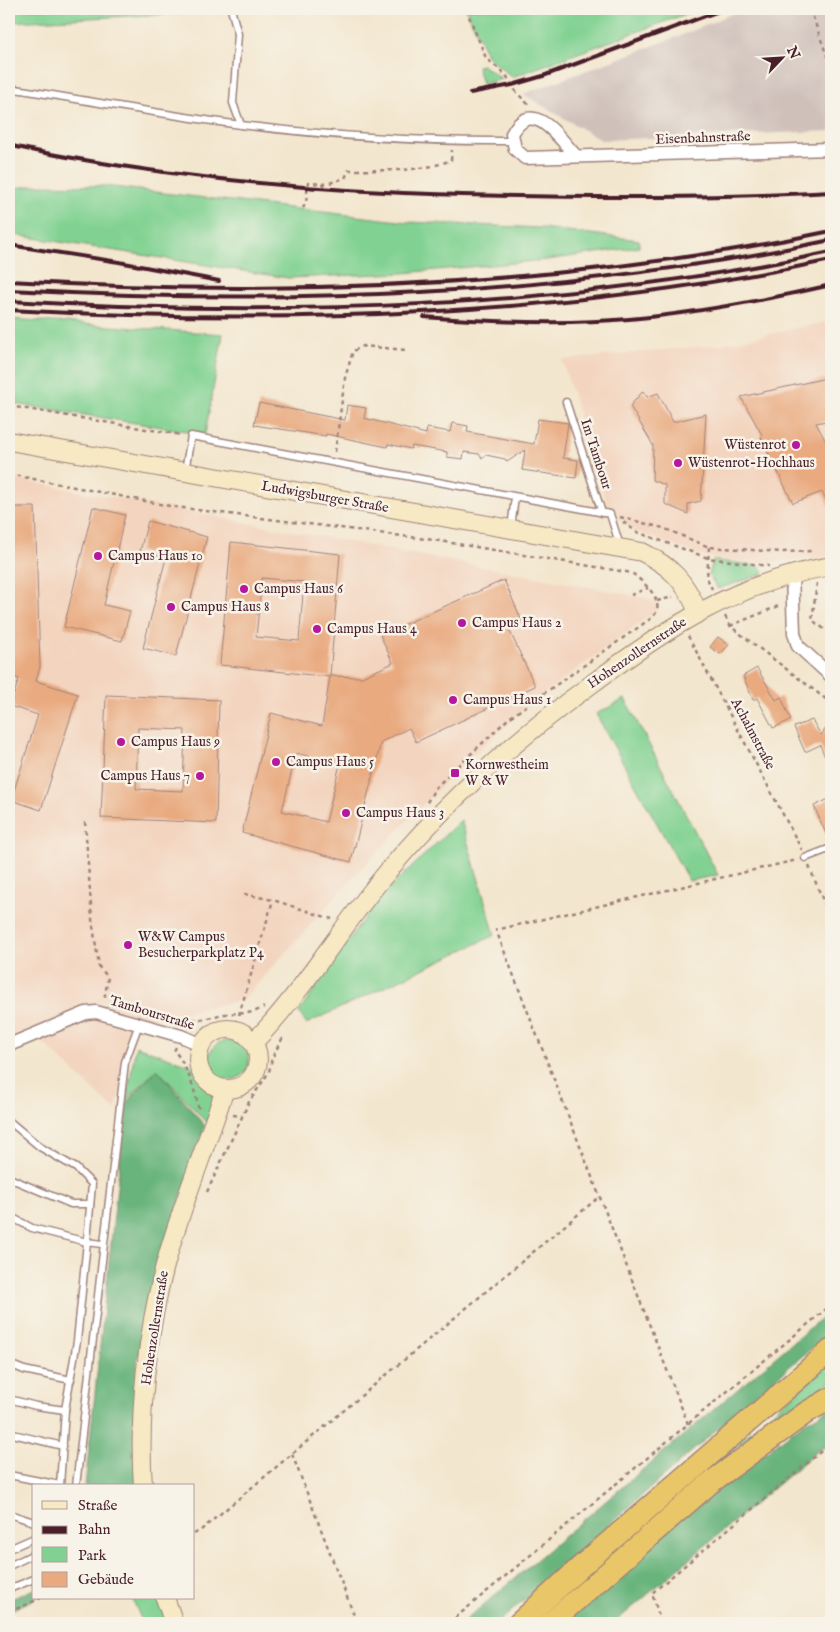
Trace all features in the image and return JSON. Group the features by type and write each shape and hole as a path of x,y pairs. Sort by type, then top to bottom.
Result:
{"highway":[{"path":"519,1623 587,1561 831,1350"},
{"path":"550,1623 710,1483 807,1412 831,1398"}],"main road":[{"name":"Ludwigsburger Straße","path":"9,441 510,530 620,546 642,552 659,560 676,573 698,612"},
{"name":"Hohenzollernstraße","path":"254,1043 299,991 379,883 467,786 500,755 566,702 680,622 698,612 802,568 831,566"},
{"path":"227,1029 242,1033 254,1043 258,1061 251,1079 244,1085 225,1089 208,1081 202,1073 199,1064 202,1045 217,1031 227,1029"},
{"name":"Hohenzollernstraße","path":"143,1484 142,1414 153,1324 165,1265 175,1231 225,1089"},
{"path":"166,1600 174,1623"}],"street":[{"path":"513,141 512,134 517,125 526,120 535,119 548,125 576,156"},
{"name":"Eisenbahnstraße","path":"513,141 515,149 525,158 831,149"},
{"path":"802,568 794,601 794,633 798,646 831,676"},
{"name":"Tambourstraße","path":"9,1045 86,1013 103,1013 140,1023 202,1045"}],"lane":[{"path":"231,9 238,34 233,103 241,125"},
{"path":"9,88 241,125 387,138 466,142 513,141"},
{"name":"Im Tambour","path":"566,402 602,513"},
{"path":"184,472 191,436 610,514 620,546"},
{"path":"510,530 515,497"},
{"path":"805,858 831,848"},
{"path":"76,1484 102,1244 125,1062 140,1023"},
{"path":"9,1121 40,1147 76,1168 92,1184 71,1380 65,1410 60,1484"},
{"path":"9,1178 71,1204 90,1204"},
{"path":"9,1216 32,1228 102,1244"},
{"path":"9,1364 24,1370 71,1380"},
{"path":"9,1399 36,1406 65,1410"},
{"path":"9,1433 63,1446"},
{"path":"9,1475 55,1484"},
{"path":"9,1514 32,1521"},
{"path":"9,1549 32,1539"},
{"path":"9,1566 32,1555"},
{"path":"9,1588 32,1580"}],"path":[{"path":"466,9 486,58 506,75 516,92 530,105 535,119"},
{"path":"810,9 831,67"},
{"path":"303,208 306,203 308,183 326,184 345,178 349,170 421,168 451,160"},
{"path":"333,463 344,378 354,351 364,346 405,350"},
{"path":"9,406 191,436"},
{"path":"9,474 175,507 434,540 632,573 648,588 657,601 658,609"},
{"path":"610,514 663,528 708,547 782,552 811,551 802,568 708,558 637,532"},
{"path":"707,578 708,547"},
{"path":"631,595 648,588"},
{"path":"814,596 812,620 831,634"},
{"path":"730,626 773,607 794,601"},
{"path":"726,618 730,626 831,703"},
{"name":"Achalmstraße","path":"680,622 793,829 831,920"},
{"path":"85,822 92,919 99,967 108,976 103,1013"},
{"path":"688,1424 496,930 805,858"},
{"path":"244,894 273,900 333,919"},
{"path":"239,1015 273,900"},
{"path":"205,1196 242,1116 265,1079 276,1045 282,1039 257,1011 239,1015 227,1014 205,1020 190,1019 174,1051 181,1057 197,1098 198,1107 242,1116"},
{"path":"195,1533 599,1197"},
{"path":"449,1623 831,1305"},
{"path":"661,1623 652,1593 820,1452 831,1448"},
{"path":"292,1454 357,1623"},
{"path":"9,1612 36,1600"}],"shaded area":[{"path":"742,9 823,9 831,30 831,131 601,140 523,94 690,32"},
{"path":"831,321 831,566 814,569 811,558 761,563 705,557 637,532 610,514 562,360 724,344"},
{"path":"9,478 631,595 657,601 658,609 525,708 457,769 358,872 243,1000 138,1022 115,1110 39,1039 9,1052"}],"green space":[{"path":"9,9 273,9 9,22"},
{"path":"466,9 700,9 512,77 488,57"},
{"path":"482,65 502,79 482,84 477,66"},
{"path":"37,185 105,186 407,222 542,228 639,240 639,247 547,260 403,273 288,278 9,234 9,189"},
{"path":"9,319 223,334 205,434 9,403"},
{"path":"713,560 759,566 764,572 763,574 718,589 709,575"},
{"path":"625,699 718,875 689,881 596,714"},
{"path":"461,820 495,935 306,1024 299,1012 376,901"},
{"path":"233,1040 240,1043 246,1049 249,1060 248,1068 240,1077 233,1080 225,1080 218,1077 210,1068 209,1056 212,1049 221,1041"},
{"path":"136,1046 192,1066 215,1100 207,1123 157,1069 126,1101"},
{"path":"157,1069 205,1126 155,1276 137,1363 138,1484 85,1484 126,1104"},
{"path":"831,1310 831,1332 758,1393 498,1623 462,1623"},
{"path":"831,1363 831,1382 720,1457"},
{"path":"831,1408 831,1444 817,1451 614,1623 563,1623 674,1523 802,1424"},
{"path":"32,1590 33,1600 9,1611 9,1600"},
{"path":"133,1600 166,1600 174,1623 143,1623"}],"building":[{"name":"Wüstenrot","path":"831,377 831,420 816,423 831,451 831,509 822,492 793,503 761,438 762,435 741,397"},
{"name":"Wüstenrot-Hochhaus","path":"643,391 647,397 658,393 673,422 706,414 701,501 688,504 688,514 665,504 665,485 652,480 653,445 630,406"},
{"path":"259,403 345,420 347,405 366,408 364,418 426,434 427,428 450,432 452,423 468,426 467,432 534,444 538,419 568,423 563,458 578,460 576,478 522,470 525,450 507,462 505,459 486,455 482,458 479,454 464,452 463,459 447,457 447,452 412,446 411,449 388,444 387,447 326,434 326,436 254,425"},
{"path":"9,507 35,507 40,667 36,681 78,694 41,810 11,800 38,715 10,706 19,679 9,675"},
{"name":"Campus Haus 10","path":"93,507 125,515 104,605 130,611 122,641 64,627"},
{"name":"Campus Haus 8","path":"148,521 207,537 176,656 143,648 166,558 140,551"},
{"path":"231,542 340,554 330,676 362,677 393,663 380,635 504,580 522,621 508,627 535,686 416,742 409,728 381,742 351,862 242,833 271,713 322,726 330,677 220,665","holes":["262,578 304,582 299,641 256,637","296,753 340,764 326,822 282,811"]},
{"path":"718,637 729,645 720,654 710,647"},
{"path":"757,668 776,700 781,697 791,720 773,728 757,698 753,700 743,676"},
{"path":"106,695 219,700 216,823 101,818","holes":["138,728 185,730 183,791 136,789"]},
{"path":"812,720 821,735 831,722 831,771 820,745 805,752 794,727"},
{"path":"831,798 831,843 830,843 814,806"}],"railway":[{"path":"470,93 512,85 543,76 724,9"},
{"path":"9,145 75,158 201,177 375,192 600,197 693,197 831,192"},
{"path":"9,281 215,288 422,283 525,276 627,265 729,250 831,231"},
{"path":"9,290 215,297 422,292 525,285 627,274 729,259 831,240"},
{"path":"9,245 119,262 219,281"},
{"path":"9,301 215,308 319,308 422,304 525,297 628,286 730,271 831,252"},
{"path":"9,310 215,317 319,316 422,312 525,305 628,294 730,279 831,260"},
{"path":"424,317 526,322 578,322 629,319 731,305 831,285"}],"place":[{"name":"Wüstenrot","path":"796,445"},
{"name":"Wüstenrot-Hochhaus","path":"678,463"},
{"name":"Campus Haus 10","path":"98,556"},
{"name":"Campus Haus 6","path":"244,589"},
{"name":"Campus Haus 8","path":"171,607"},
{"name":"Campus Haus 2","path":"462,623"},
{"name":"Campus Haus 4","path":"317,629"},
{"name":"Campus Haus 1","path":"453,700"},
{"name":"Campus Haus 9","path":"121,742"},
{"name":"Campus Haus 5","path":"276,762"},
{"name":"Kornwestheim W & W","path":"455,773"},
{"name":"Campus Haus 7","path":"200,776"},
{"name":"Campus Haus 3","path":"346,813"},
{"name":"W&W Campus Besucherparkplatz P4","path":"128,945"}]}
